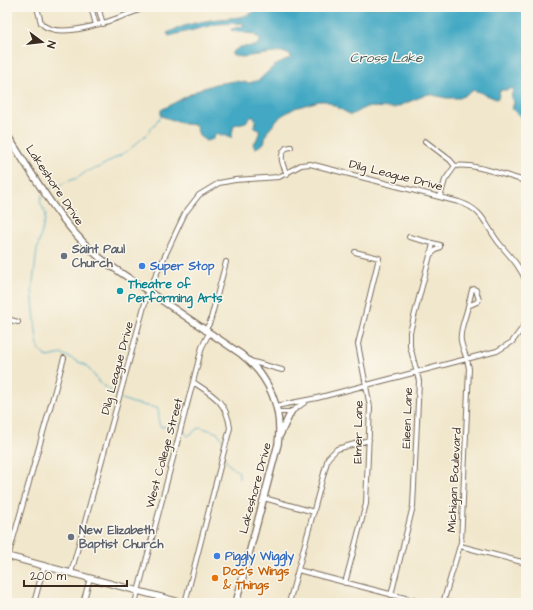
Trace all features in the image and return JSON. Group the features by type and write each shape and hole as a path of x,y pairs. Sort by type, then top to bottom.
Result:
{"main road":[{"name":"Lakeshore Drive","path":"7,135 66,224 96,256 250,361 262,375 271,390 278,412 280,436 236,603"},
{"path":"280,436 293,411"},
{"path":"8,556 184,603"}],"street":[{"path":"37,7 41,24 52,30 96,26 147,7"},
{"path":"91,7 96,26"},
{"path":"98,7 103,24"},
{"path":"425,141 450,160 455,166"},
{"path":"287,174 282,163 282,155 286,148 291,147"},
{"name":"Dilg League Drive","path":"71,573 148,292 185,213 199,195 212,186 227,181 274,178 287,174 301,165 310,164 468,205 480,213 500,243 518,264 526,281"},
{"path":"455,166 474,166 526,181"},
{"path":"440,197 445,180 455,166"},
{"path":"409,237 440,245 440,247 430,255"},
{"name":"Eileen Lane","path":"391,595 413,506 418,381 409,337 433,244"},
{"name":"Elmer Lane","path":"345,584 366,504 370,407 359,355 358,340 379,258 355,252"},
{"name":"West College Street","path":"135,603 202,347 226,262"},
{"name":"Michigan Boulevard","path":"442,602 460,546 469,369 468,358 461,338 468,306"},
{"path":"7,319 18,322"},
{"path":"276,406 290,402 305,402 505,347 518,336 526,323"},
{"path":"8,556 64,358"},
{"path":"250,361 282,370"},
{"path":"262,375 269,366"},
{"path":"184,603 230,428 227,414 221,403 193,382"},
{"path":"290,402 286,406 293,411"},
{"path":"278,412 293,411 305,402"},
{"path":"289,603 329,456 340,448 369,440"},
{"path":"264,498 314,512"},
{"path":"460,546 526,563"},
{"path":"34,603 44,566"},
{"path":"298,570 345,584 424,603"},
{"path":"84,603 90,578"},
{"path":"442,602 451,603"}],"water":[{"name":"Cross Lake","path":"260,7 526,7 526,115 521,117 512,109 514,102 511,98 513,89 511,88 508,90 500,90 498,98 496,99 474,90 460,98 446,98 428,94 394,108 366,107 351,115 326,101 319,101 295,108 281,116 267,132 264,143 256,148 254,147 253,143 256,141 260,131 254,127 256,121 254,117 251,117 246,122 234,125 231,138 227,137 225,133 223,136 216,133 213,139 206,141 199,136 196,125 185,124 161,116 161,110 198,90 215,84 235,81 249,83 259,80 274,66 291,57 282,52 242,57 232,55 232,52 240,47 255,46 260,42 260,39 253,34 232,31 231,29 244,26 243,23 218,24 169,36 167,33 195,23 244,16"}],"waterway":[{"path":"52,188 79,177 87,171 98,168 129,150 146,135 161,116"},
{"path":"42,195 40,202 46,214 37,250 32,290 39,348 43,354 48,357 62,354 87,366 99,382 117,396"},
{"path":"122,399 157,408 161,427 180,424"},
{"path":"183,427 188,436 200,427 218,433 224,442"},
{"path":"225,458 229,465 239,472 239,479"}],"place":[{"name":"Saint Paul Church","path":"64,256"},
{"name":"Super Stop","path":"142,266"},
{"name":"Theatre of Performing Arts","path":"120,291"},
{"name":"New Elizabeth Baptist Church","path":"71,537"},
{"name":"Piggly Wiggly","path":"217,556"},
{"name":"Doc's Wings & Things","path":"215,578"}]}
